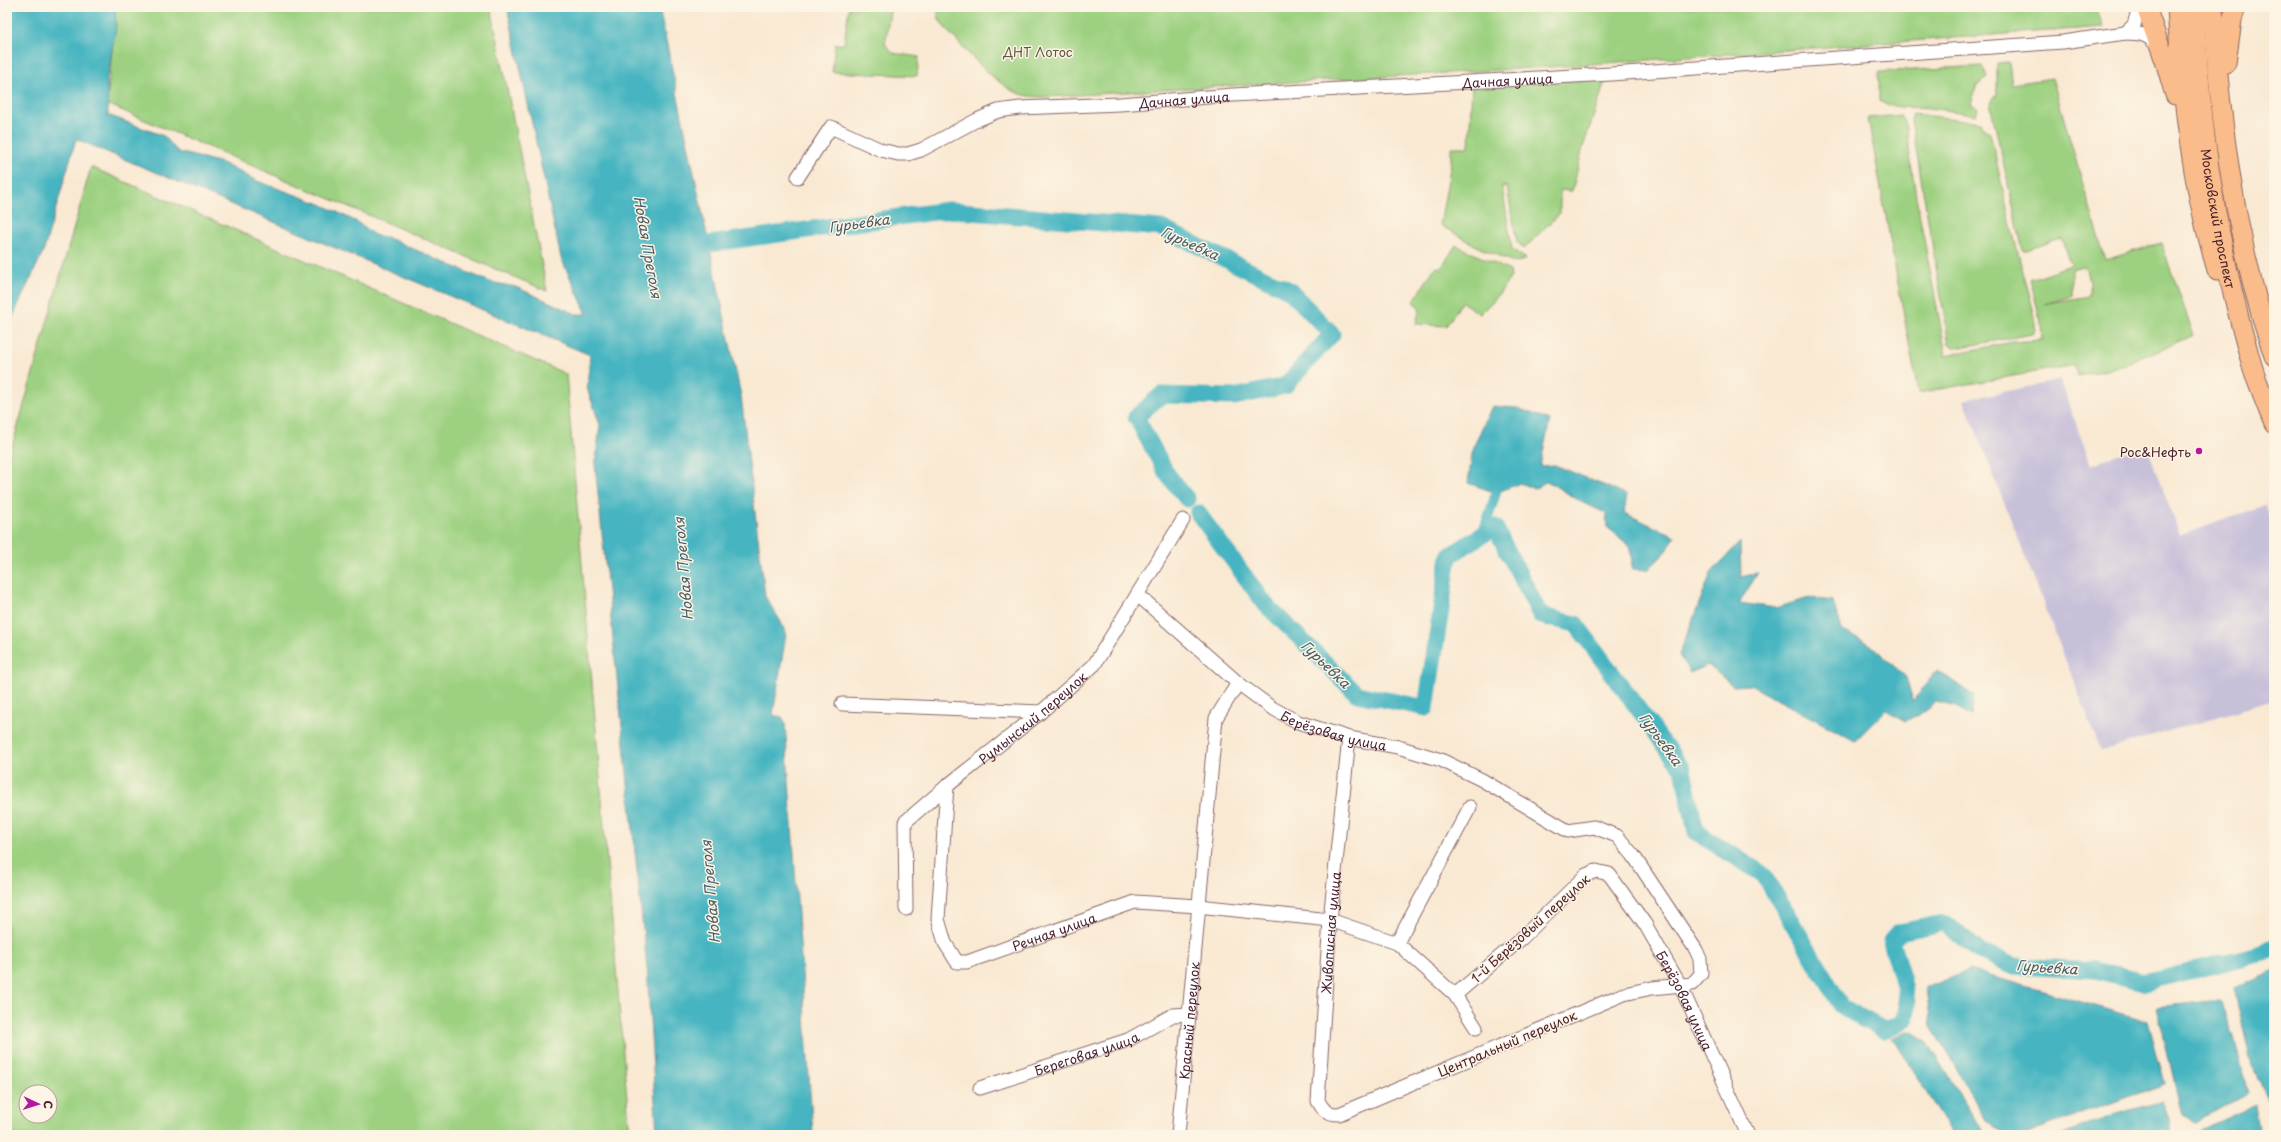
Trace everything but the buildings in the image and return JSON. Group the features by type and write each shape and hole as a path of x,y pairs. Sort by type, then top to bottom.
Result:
{"highway":[{"path":"2146,7 2165,60 2190,149"},
{"path":"2177,7 2182,84 2195,183 2207,235 2226,299 2251,363"},
{"name":"Московский проспект","path":"2195,7 2200,81 2211,175 2222,239 2251,363 2274,424"},
{"name":"Московский проспект","path":"2213,7 2223,129 2234,200 2248,265 2274,356"},
{"path":"2223,129 2228,42 2236,7"}],"street":[{"path":"2125,33 2134,25 2140,7"},
{"path":"2125,33 2138,33 2148,36 2155,43 2165,60"},
{"name":"Дачная улица","path":"798,177 832,127 881,150 898,154 908,154 921,150 977,120 998,111 1020,108 1120,104 1233,95 1612,74 2063,42 2125,33"},
{"name":"Румынский переулок","path":"906,909 905,822 947,786 1041,712 1094,665 1183,520"},
{"name":"Берёзовая улица","path":"1138,595 1238,683 1272,708 1298,722 1349,738 1398,747 1442,760 1482,780 1568,831 1594,827 1617,836 1633,855 1700,959 1701,974 1697,980 1692,984 1680,985"},
{"name":"Красный переулок","path":"1178,1135 1216,718 1238,683"},
{"path":"842,704 1041,712"},
{"name":"Живописная улица","path":"1339,1114 1331,1114 1324,1111 1318,1101 1330,920 1349,738"},
{"name":"Речная улица","path":"947,786 938,919 945,943 957,962 967,962 1136,902 1198,906 1330,920"},
{"path":"1397,943 1470,807"},
{"name":"1-й Берёзовый переулок","path":"1455,995 1522,938 1586,875 1596,871 1609,874"},
{"name":"Берёзовая улица","path":"1609,874 1645,924 1680,985 1748,1135"},
{"name":"Центральный переулок","path":"1330,920 1397,943 1455,995 1476,1028"},
{"name":"Центральный переулок","path":"1339,1114 1624,994 1652,988 1680,985"},
{"name":"Береговая улица","path":"980,1088 1128,1040 1173,1015 1189,1014"}],"shaded area":[{"path":"2060,380 2091,465 2146,445 2180,536 2265,505 2274,528 2274,700 2101,751 1964,400"}],"green space":[{"path":"116,7 491,7 547,291 107,104"},
{"path":"849,7 891,7 885,44 893,53 919,57 917,76 832,72 835,44 844,44"},
{"name":"ДНТ Лотос","path":"938,7 2094,7 2104,27 1565,66 1040,97 1019,94 993,77 942,24 938,17"},
{"path":"2009,62 2012,84 2052,78 2105,260 2161,243 2194,335 2116,368 2078,376 2075,365 1918,393 1868,118 1901,115 1905,121 1916,197 1946,355 2013,342 2042,340 2041,322 2030,279 2071,265 2061,239 2023,251 1990,103 1995,96 1997,96 1997,63","holes":["2085,266 2089,280 2089,296 2044,304 2072,296 2072,270"]},
{"path":"1982,66 1987,77 1976,87 1971,104 1978,108 1976,115 1929,108 1897,107 1879,101 1879,72"},
{"path":"1604,78 1605,82 1583,147 1572,191 1560,190 1560,213 1524,249 1517,242 1507,187 1502,186 1512,249 1526,259 1516,263 1482,249 1440,225 1451,163 1451,147 1469,147 1472,86"},
{"path":"1913,114 1981,122 1983,127 1990,133 2011,226 2035,317 2035,330 2032,334 1956,348 1949,344 1911,119"},
{"path":"91,167 566,374 630,1135 7,1135 7,465"},
{"path":"1456,245 1510,271 1511,277 1497,297 1480,314 1462,302 1446,326 1416,324 1420,308 1413,302 1435,267 1441,268"}],"water":[{"name":"Новая Преголя","path":"7,7 115,7 116,27 107,80 108,115 164,136 178,152 222,163 257,181 321,204 357,222 374,235 386,237 490,282 516,287 576,314 587,314 561,258 507,7 659,7 741,396 765,596 781,622 786,634 773,715 782,717 785,722 813,1135 657,1135 647,967 595,465 600,425 587,388 590,355 76,139 44,250 7,329"},
{"path":"1492,406 1517,408 1550,420 1540,466 1555,465 1627,495 1624,513 1675,536 1667,551 1648,570 1632,569 1631,547 1607,527 1606,513 1583,503 1547,481 1534,489 1520,483 1496,493 1468,483 1473,448"},
{"path":"1740,542 1741,577 1758,573 1739,603 1776,608 1809,598 1833,601 1841,630 1871,645 1906,677 1913,701 1937,670 1974,696 1971,716 1956,707 1936,702 1919,715 1905,721 1886,710 1855,741 1750,685 1733,686 1708,665 1690,673 1679,655 1711,573"},
{"path":"1969,970 2148,1021 2165,1084 2021,1135 2006,1135 1986,1120 1931,1026 1926,988"},
{"path":"2274,971 2274,1105 2270,1106 2252,1066 2234,989"},
{"path":"2220,1000 2234,1037 2248,1094 2196,1122 2182,1115 2157,1007"},
{"path":"1911,1032 1927,1043 1986,1135 1953,1135 1892,1038"},
{"path":"2162,1101 2169,1119 2171,1135 2061,1135 2109,1116"},
{"path":"2255,1105 2259,1128 2241,1135 2196,1135 2196,1132"}],"waterway":[{"name":"Гурьевка","path":"687,247 948,210 1161,228 1289,290 1332,334 1285,386 1234,397 1161,395 1136,417 1167,474 1187,499"},
{"path":"1482,536 1496,493"},
{"name":"Гурьевка","path":"1198,513 1266,605 1357,694 1426,708 1449,556 1495,527 1541,616 1576,624 1683,770 1696,832 1764,875 1842,1007 1884,1030 1894,1027 1900,1023 1906,1015 1907,1008 1905,989 1891,941 1899,932 1944,923 1979,951 2014,966 2094,970 2144,982 2264,953 2274,947"}],"place":[{"name":"Рос&Нефть","path":"2199,451"}]}
